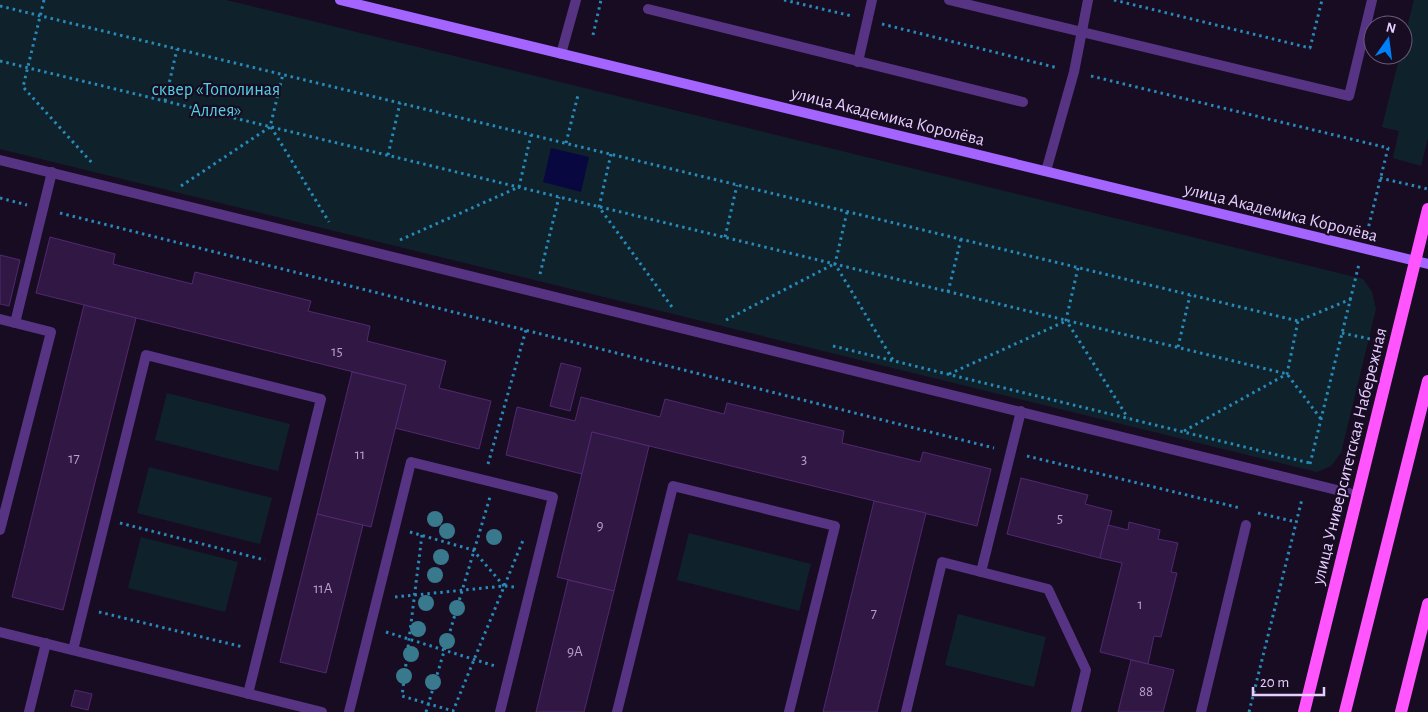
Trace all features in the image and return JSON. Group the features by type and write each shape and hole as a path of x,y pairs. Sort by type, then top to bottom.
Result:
{"main road":[{"name":"улица Университетская Набережная","path":"1304,712 1428,209"},
{"path":"1345,712 1428,382"},
{"path":"1401,712 1428,604"}],"street":[{"name":"улица Академика Королёва","path":"340,0 1428,264"}],"lane":[{"path":"561,54 576,0"},
{"path":"858,62 872,0"},
{"path":"949,0 1350,96 1372,0"},
{"path":"1046,171 1074,72 1088,0"},
{"path":"648,10 1023,102"},
{"path":"0,160 1021,411 1357,496"},
{"path":"15,323 52,172"},
{"path":"0,319 51,332 0,530"},
{"path":"73,650 146,355 321,399 248,694"},
{"path":"981,572 1021,411"},
{"path":"349,712 411,462 553,497 500,712"},
{"path":"617,712 673,486 835,526 789,712"},
{"path":"1201,712 1246,525"},
{"path":"906,712 942,562 1048,588 1086,670 1076,712"},
{"path":"0,632 322,712"},
{"path":"29,712 46,643"}],"path":[{"path":"4,0 1,6 1298,321 1351,299"},
{"path":"44,0 23,87 93,164"},
{"path":"593,34 600,0"},
{"path":"784,0 1388,148 1250,712"},
{"path":"1114,0 1310,48 1322,0"},
{"path":"164,101 177,49"},
{"path":"0,61 1287,374 1321,419"},
{"path":"181,186 270,127 283,74"},
{"path":"566,143 578,95"},
{"path":"388,155 400,103"},
{"path":"270,127 329,222"},
{"path":"519,187 531,135"},
{"path":"611,154 599,207 672,307"},
{"path":"1380,178 1428,189"},
{"path":"725,237 737,185"},
{"path":"400,240 519,187"},
{"path":"540,274 559,197"},
{"path":"0,198 1296,522"},
{"path":"847,212 835,264 893,360"},
{"path":"948,292 960,239"},
{"path":"726,320 835,264"},
{"path":"1078,268 1066,320 1128,418"},
{"path":"1178,347 1190,295"},
{"path":"948,374 1066,320"},
{"path":"1183,432 1287,374 1298,321"},
{"path":"426,712 473,550 526,330"},
{"path":"1342,333 1375,340"},
{"path":"105,519 280,564"},
{"path":"394,528 473,550 504,586"},
{"path":"422,535 402,696 453,711 527,531"},
{"path":"377,599 504,586 530,590"},
{"path":"83,608 259,651"},
{"path":"370,626 510,670"}],"green space":[{"name":"сквер «Тополиная Аллея»","path":"0,0 226,0 1363,279 1372,292 1376,309 1341,453 1331,466 1317,472 0,149"},
{"path":"1414,0 1428,0 1428,138 1421,166 1393,158 1399,131 1382,127 1398,65 1413,65 1413,15 1410,15"},
{"path":"167,393 290,424 278,471 155,440"},
{"path":"149,467 272,498 260,544 137,513"},
{"path":"689,533 811,564 799,611 677,580"},
{"path":"141,537 238,562 225,612 128,588"},
{"path":"958,614 1046,637 1034,687 945,665"}],"shaded area":[{"path":"551,148 589,157 581,192 543,182"}],"building":[{"path":"50,237 115,254 113,264 192,284 195,272 311,301 308,311 370,326 367,341 446,361 439,388 491,401 479,449 395,428 406,385 36,293"},
{"path":"0,255 20,260 9,306 0,304"},
{"path":"84,305 136,318 63,610 12,597"},
{"path":"561,363 581,368 570,411 550,406"},
{"path":"352,372 406,385 371,527 317,514"},
{"path":"581,397 660,417 665,399 724,414 727,403 844,431 842,443 920,462 923,452 991,469 977,526 592,432 582,474 506,455 517,407 575,421"},
{"path":"592,432 649,446 614,591 557,577"},
{"path":"1021,478 1088,495 1085,504 1112,511 1100,558 1007,534"},
{"path":"874,501 926,513 877,712 823,712"},
{"path":"317,514 363,525 326,673 280,662"},
{"path":"1129,522 1160,530 1158,539 1178,543 1171,572 1177,573 1161,637 1154,636 1148,664 1100,652 1122,563 1100,558 1108,525 1128,530"},
{"path":"568,580 614,591 584,712 536,712"},
{"path":"1131,660 1174,670 1163,712 1118,712"},
{"path":"75,690 92,694 88,710 71,706"}]}
